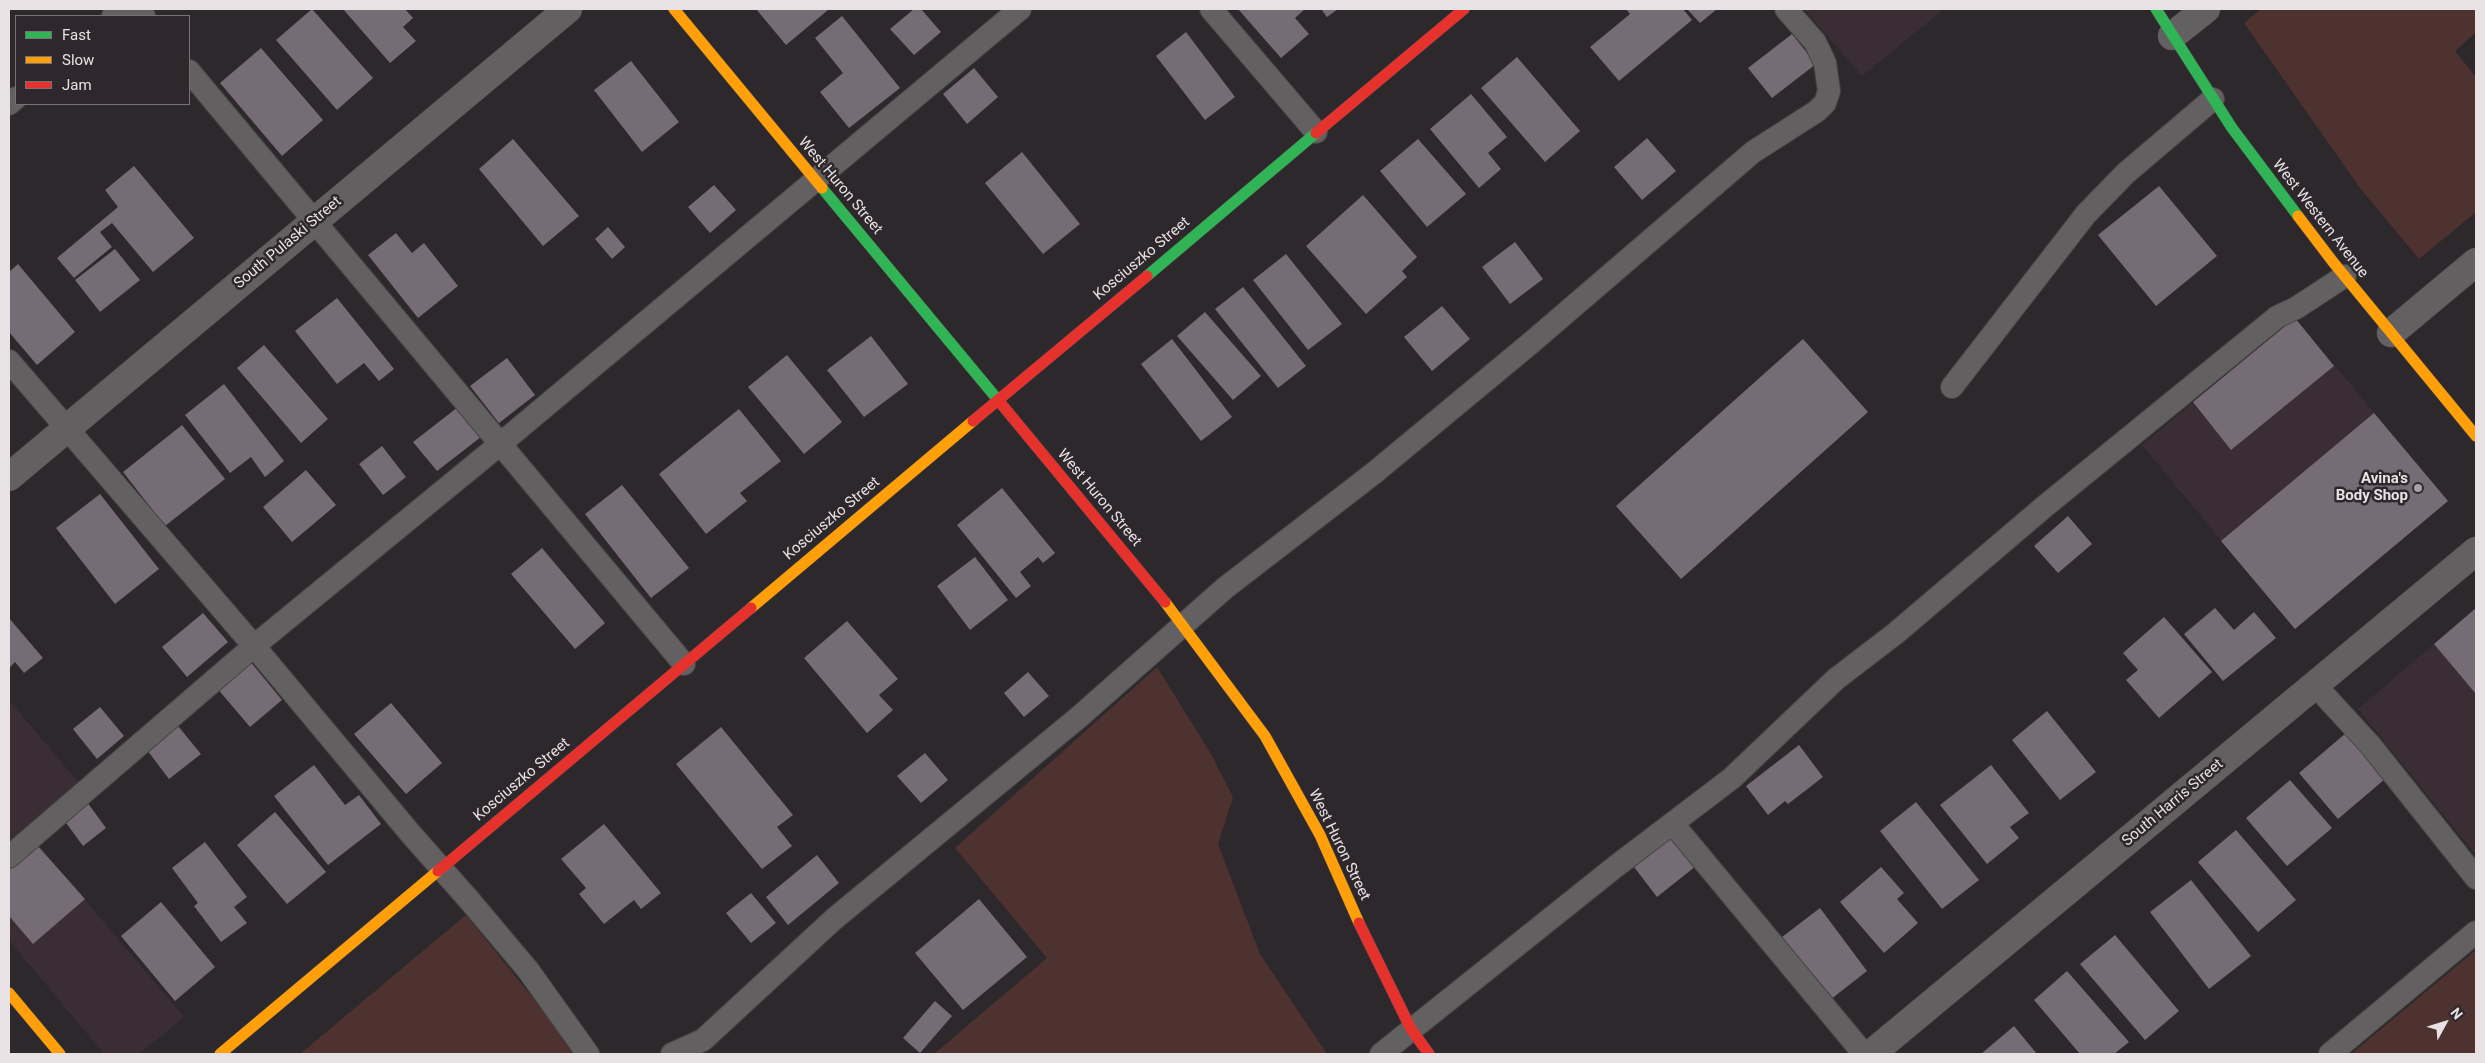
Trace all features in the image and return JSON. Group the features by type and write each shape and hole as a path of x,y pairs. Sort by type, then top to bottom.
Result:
{"street":[{"name":"South Pulaski Street","path":"9,478 568,9"},
{"name":"West Huron Street","path":"674,9 1184,625 1265,736 1311,818 1368,944 1411,1029 1429,1054"},
{"name":"Kosciuszko Street","path":"220,1054 1464,9"},
{"name":"West Western Avenue","path":"2156,9 2232,128 2344,276 2476,436"},
{"path":"2172,36 2206,9"},
{"path":"2391,333 2476,262"},
{"name":"South Harris Street","path":"1871,1054 2476,552"},
{"path":"9,993 60,1054"}],"lane":[{"path":"9,857 254,646 499,445 1020,9"},
{"path":"1211,9 1316,132"},
{"path":"672,1054 703,1040 834,919 1079,717 1225,588 1374,473 1517,354 1753,152 1817,111 1825,103 1829,91 1824,63 1815,42 1786,9"},
{"path":"190,72 499,445 684,664"},
{"path":"1952,387 2086,214 2126,174 2213,100"},
{"path":"1381,1054 1464,989 1521,941 1732,778 1836,679 1896,633 2097,464 2277,317 2296,308 2344,276"},
{"path":"9,361 254,646 410,834 441,867 528,970 588,1054"},
{"path":"2315,685 2371,746 2476,878"},
{"path":"1673,824 1864,1054"},
{"path":"2330,1054 2476,932"}],"shaded area":[{"path":"1804,9 1944,9 1862,76"},
{"path":"2261,9 2476,9 2476,32 2455,51 2476,77 2476,212 2419,259 2360,188 2244,23"},
{"path":"2295,318 2448,501 2295,629 2142,445"},
{"path":"2476,608 2476,855 2358,709"},
{"path":"1157,667 1211,754 1233,797 1218,844 1260,954 1327,1054 934,1054 1047,958 955,848"},
{"path":"9,700 79,783 9,842"},
{"path":"37,843 184,1017 139,1054 104,1054 9,940 9,867"},
{"path":"466,915 578,1054 300,1054"},
{"path":"2476,950 2476,1054 2351,1054"}],"building":[{"path":"312,9 373,78 337,110 276,40"},
{"path":"343,9 405,9 413,18 403,27 416,41 390,63"},
{"path":"756,9 826,9 828,10 786,45"},
{"path":"914,9 921,9 941,32 914,55 890,29"},
{"path":"1238,9 1305,9 1295,18 1309,34 1281,58"},
{"path":"1321,9 1338,9 1327,17"},
{"path":"1626,9 1683,9 1692,20 1619,81 1590,47 1630,14"},
{"path":"1687,9 1717,9 1700,23"},
{"path":"842,16 900,88 849,128 820,92 843,73 815,38"},
{"path":"1186,32 1235,97 1205,120 1156,56"},
{"path":"1792,34 1816,64 1772,98 1748,68"},
{"path":"261,48 323,120 282,156 220,83"},
{"path":"1517,57 1580,131 1545,162 1481,88"},
{"path":"631,61 679,122 642,152 594,90"},
{"path":"974,68 998,97 967,124 943,94"},
{"path":"1471,94 1507,137 1488,153 1501,169 1479,188 1430,129"},
{"path":"1647,138 1676,171 1642,200 1614,167"},
{"path":"513,139 579,216 543,246 479,169"},
{"path":"1418,139 1466,194 1427,227 1380,171"},
{"path":"1022,152 1080,224 1043,254 985,183"},
{"path":"134,166 194,238 153,272 112,223 100,232 112,247 74,278 57,258 118,207 105,190"},
{"path":"714,185 736,210 710,233 688,207"},
{"path":"2159,186 2217,256 2156,306 2098,235"},
{"path":"1363,195 1417,257 1402,271 1407,277 1366,314 1306,246"},
{"path":"608,227 625,247 612,259 595,239"},
{"path":"396,233 412,253 424,243 458,286 418,318 368,255"},
{"path":"1515,242 1543,279 1510,304 1482,267"},
{"path":"115,249 140,280 100,312 75,280"},
{"path":"1286,254 1342,324 1308,350 1253,280"},
{"path":"18,264 75,332 37,365 9,332 9,272"},
{"path":"1243,287 1306,366 1278,388 1215,309"},
{"path":"337,298 394,369 379,381 364,363 337,384 295,331"},
{"path":"1442,306 1470,339 1432,371 1404,337"},
{"path":"1205,312 1261,376 1233,400 1177,336"},
{"path":"2295,318 2334,366 2231,450 2193,402"},
{"path":"871,336 908,384 864,417 827,370"},
{"path":"1172,339 1232,417 1201,441 1141,364"},
{"path":"1803,339 1868,412 1681,579 1616,506"},
{"path":"264,345 328,419 301,443 237,368"},
{"path":"787,355 842,422 804,454 748,387"},
{"path":"507,358 535,395 499,423 470,386"},
{"path":"224,384 284,461 265,477 251,457 230,473 185,415"},
{"path":"458,407 481,437 437,471 413,442"},
{"path":"739,409 781,461 740,493 747,501 706,534 659,474"},
{"path":"2374,413 2448,501 2295,629 2221,541"},
{"path":"182,425 225,479 165,526 123,472"},
{"path":"382,446 406,477 383,495 359,464"},
{"path":"306,470 336,505 292,542 263,507"},
{"path":"622,485 689,568 651,598 585,514"},
{"path":"1002,488 1055,553 1043,563 1038,557 1020,572 1031,586 1016,598 957,525"},
{"path":"100,494 159,569 115,604 56,528"},
{"path":"2068,516 2092,544 2058,573 2034,546"},
{"path":"542,548 605,623 575,649 511,574"},
{"path":"975,557 1008,600 970,630 937,586"},
{"path":"2215,608 2234,630 2254,612 2276,638 2223,681 2184,634"},
{"path":"2476,608 2476,694 2434,644"},
{"path":"203,613 228,642 187,677 162,647"},
{"path":"2164,617 2212,672 2159,718 2126,680 2138,670 2123,653"},
{"path":"9,618 43,658 24,673 15,662 9,668"},
{"path":"847,621 898,679 879,695 893,710 867,733 804,658"},
{"path":"249,660 282,700 250,727 216,687"},
{"path":"1028,672 1049,696 1024,717 1004,693"},
{"path":"391,703 442,763 406,794 354,734"},
{"path":"100,707 124,736 97,759 73,729"},
{"path":"2047,711 2096,772 2060,800 2012,740"},
{"path":"178,726 201,754 169,779 147,750"},
{"path":"721,727 793,815 777,827 792,846 762,869 676,764"},
{"path":"2346,733 2385,779 2338,819 2299,773"},
{"path":"1799,745 1823,777 1788,804 1785,801 1768,815 1746,786"},
{"path":"925,753 948,780 921,803 897,776"},
{"path":"314,765 345,805 359,795 381,824 328,865 274,796"},
{"path":"1991,765 2029,813 2010,827 2019,838 1987,864 1940,805"},
{"path":"2290,780 2332,828 2287,866 2246,818"},
{"path":"87,802 106,828 83,846 64,820"},
{"path":"1916,802 1979,880 1942,909 1880,831"},
{"path":"275,812 326,872 287,904 237,845"},
{"path":"604,824 661,893 641,909 634,900 604,924 579,894 586,888 561,859"},
{"path":"2236,830 2296,900 2258,932 2198,862"},
{"path":"1672,836 1696,866 1657,897 1634,867"},
{"path":"205,842 247,897 234,907 247,923 221,942 194,906 198,903 172,868"},
{"path":"36,844 85,899 33,944 9,916 9,868"},
{"path":"817,855 839,883 788,925 766,897"},
{"path":"1881,867 1904,893 1897,899 1918,923 1884,953 1840,902"},
{"path":"2191,880 2251,956 2209,989 2150,912"},
{"path":"751,893 776,923 751,943 726,913"},
{"path":"979,899 1027,957 963,1010 915,953"},
{"path":"161,902 215,967 175,1001 121,936"},
{"path":"1820,908 1867,971 1830,1000 1782,937"},
{"path":"2115,935 2179,1011 2145,1040 2080,964"},
{"path":"2067,971 2129,1042 2114,1054 2080,1054 2034,1000"},
{"path":"935,1001 952,1016 920,1053 903,1038"},
{"path":"2014,1026 2037,1054 1981,1054"}],"traffic: fast":[{"path":"2156,9 2232,128 2298,216"},
{"path":"1147,276 1316,133"},
{"path":"822,188 998,400"}],"traffic: slow":[{"path":"674,9 822,188"},
{"path":"2298,216 2333,262 2476,436"},
{"path":"751,608 973,421"},
{"path":"1165,602 1265,736 1320,835 1359,923"},
{"path":"220,1054 438,871"},
{"path":"9,993 60,1054"}],"traffic: jam":[{"path":"1316,133 1464,9"},
{"path":"973,421 1147,276"},
{"path":"998,400 1165,602"},
{"path":"438,871 751,608"},
{"path":"1359,923 1411,1029 1429,1054"}],"place":[{"name":"Avina's Body Shop","path":"2418,488"}]}
